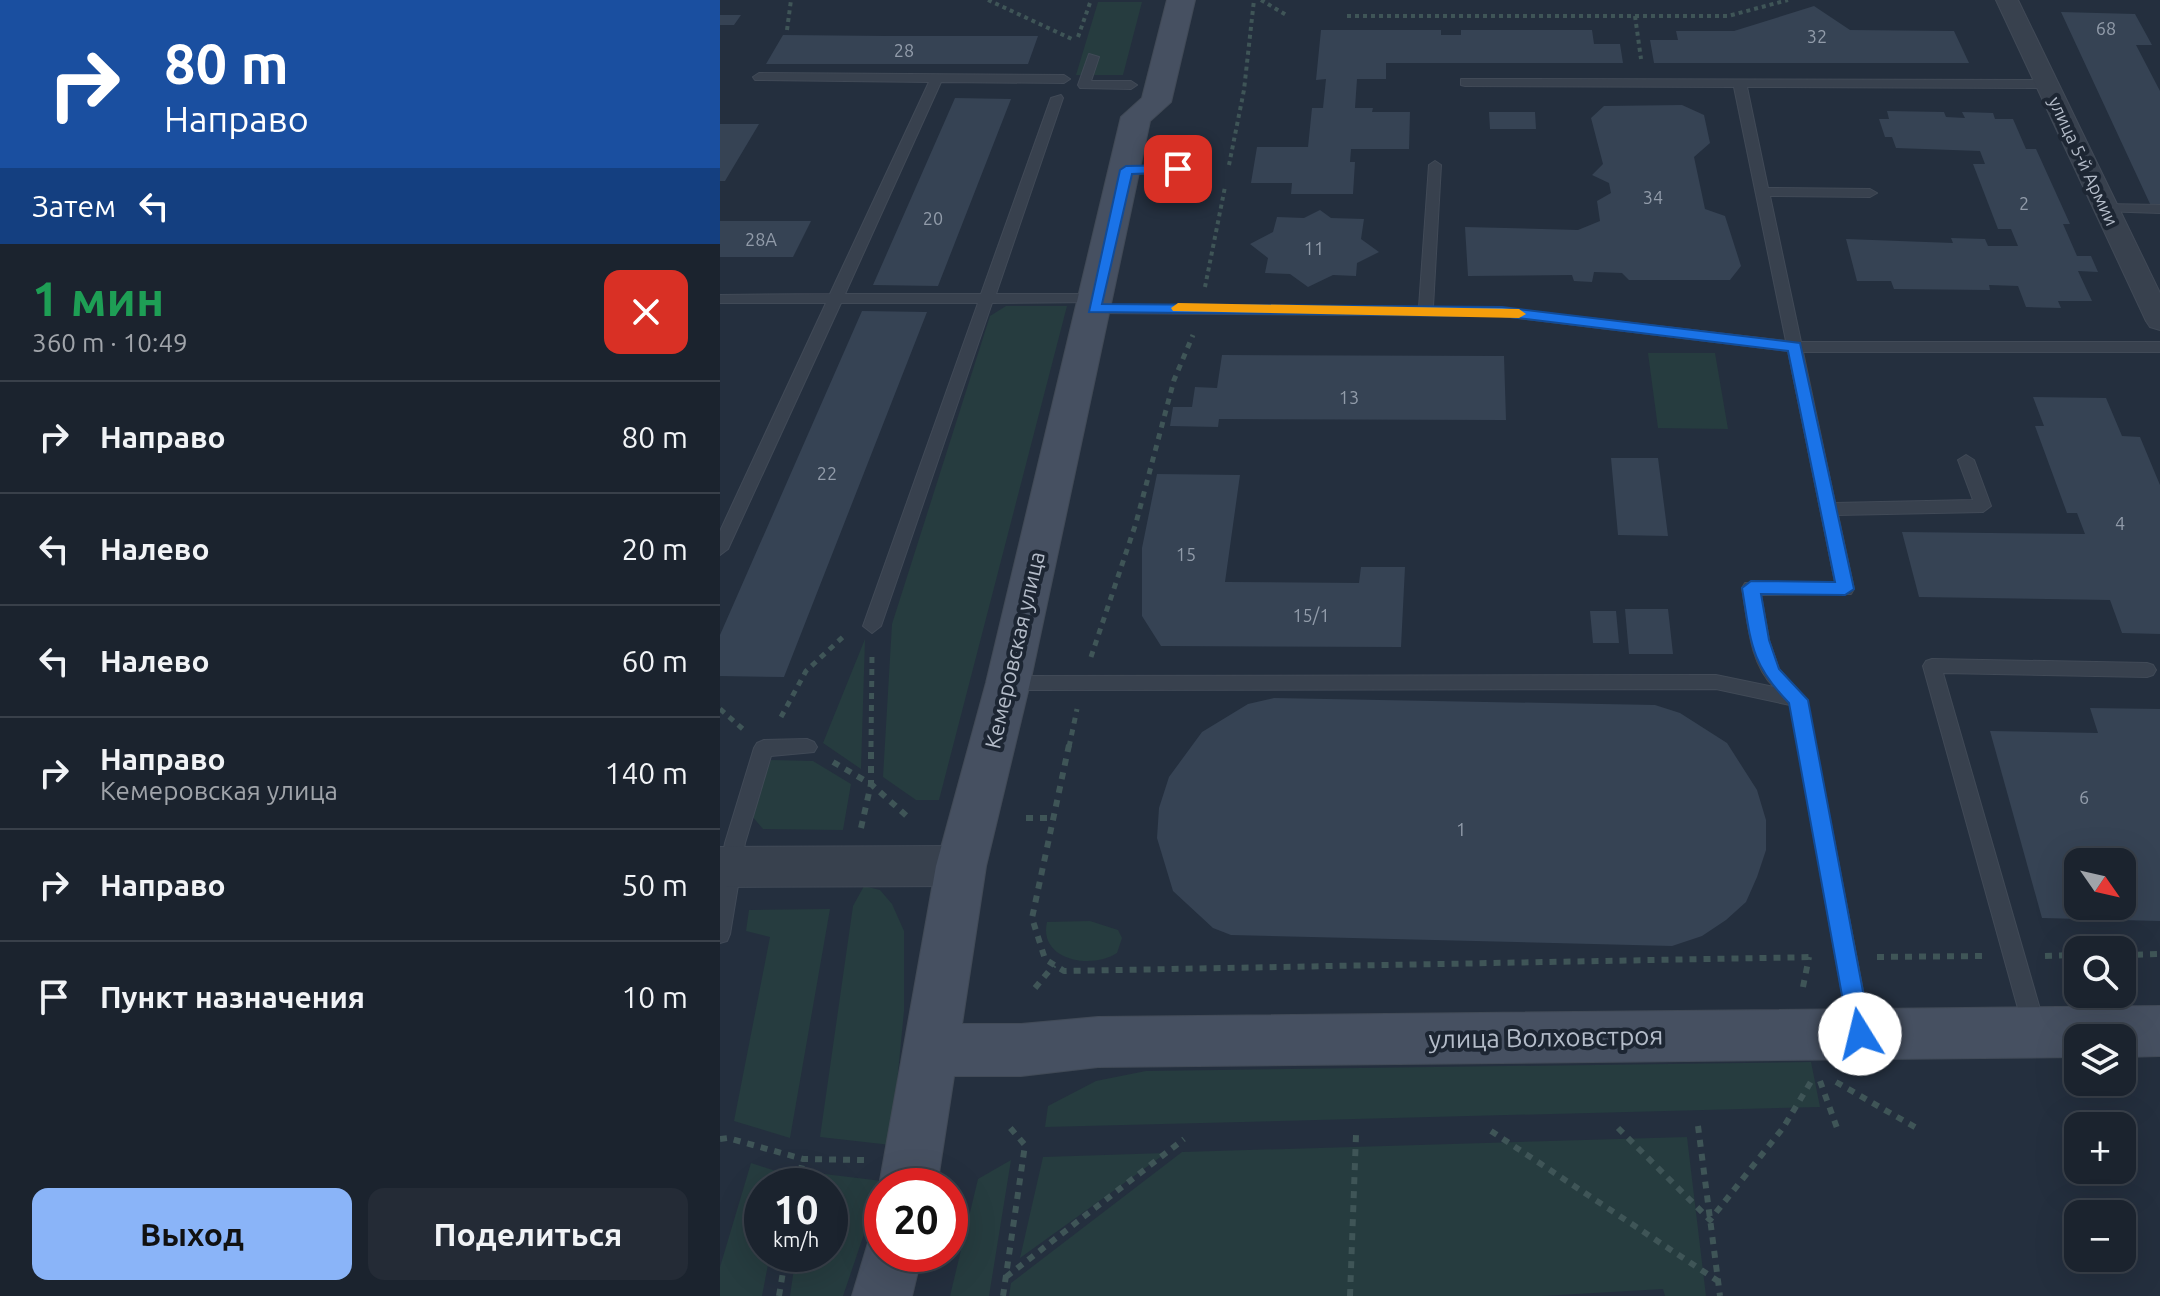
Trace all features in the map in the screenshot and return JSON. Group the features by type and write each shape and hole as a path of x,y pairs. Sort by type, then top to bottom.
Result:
{"main road":[{"name":"Кемеровская улица","path":"888,1168 932,1050 961,866 1008,683 1126,170 1134,87 1156,102 1181,0"},
{"name":"улица Волховстроя","path":"932,1050 1021,1050 1098,1042 2160,1031"},
{"path":"882,1296 888,1272"}],"street":[{"name":"улица 5-й Армии","path":"2007,0 2160,321"},
{"path":"726,867 961,866"}],"lane":[{"path":"1093,57 1084,85 1134,87"},
{"path":"759,77 1064,79"},
{"path":"720,549 937,78"},
{"path":"1465,82 2047,84"},
{"path":"1740,84 1845,589 1751,588 1760,640 1771,673 1798,700 1860,1034"},
{"path":"872,626 1057,98"},
{"path":"1426,310 1435,165"},
{"path":"1126,170 1203,169"},
{"path":"1762,192 1870,193"},
{"path":"2106,208 2160,209"},
{"path":"720,299 987,300 1502,312 1795,347 2160,347"},
{"path":"1829,509 1983,506 1966,460"},
{"path":"2035,1033 1932,666 2147,670"},
{"path":"1008,683 1716,682 1798,700"},
{"path":"720,934 726,867 764,748 807,747"}],"path":[{"path":"787,30 791,0"},
{"path":"988,0 1077,42"},
{"path":"1229,168 1244,90 1254,0"},
{"path":"1261,0 1288,16"},
{"path":"1347,16 1728,16 1788,0"},
{"path":"1635,16 1645,84"},
{"path":"1225,183 1201,307 1174,380 1136,523 1082,683 1032,918 1045,959 1064,971 2064,955"},
{"path":"764,748 806,671 842,637 872,626 871,784 859,837"},
{"path":"807,747 871,784 909,818"},
{"path":"1026,818 1054,818"},
{"path":"2136,955 2160,954"},
{"path":"1803,987 1809,957"},
{"path":"1035,988 1054,965"},
{"path":"1817,1072 1837,1128"},
{"path":"1817,1072 1920,1130"},
{"path":"1710,1220 1783,1128 1817,1072"},
{"path":"1003,1296 1025,1145 1006,1123"},
{"path":"1698,1126 1720,1296"},
{"path":"1618,1128 1710,1220"},
{"path":"1491,1131 1718,1281"},
{"path":"1350,1296 1356,1135"},
{"path":"720,1139 728,1138 803,1159 864,1169"},
{"path":"1006,1277 1184,1139"},
{"path":"801,1168 803,1159"},
{"path":"779,1296 783,1272"}],"green space":[{"path":"1098,2 1142,2 1123,75 1076,75"},
{"path":"1006,306 1067,306 939,800 916,800 883,777 892,624 990,316"},
{"path":"1648,353 1715,353 1728,429 1658,428"},
{"path":"865,639 861,769 823,743"},
{"path":"771,760 813,761 851,784 843,830 763,829 751,815"},
{"path":"864,886 880,890 892,904 904,931 904,1011 891,1145 820,1137 853,906"},
{"path":"830,909 790,1138 734,1121 770,937 746,931 749,910"},
{"path":"1090,921 1118,930 1122,938 1117,953 1094,961 1069,958 1051,945 1046,935 1047,922"},
{"path":"1811,1062 1820,1107 1045,1127 1048,1106 1096,1081 1146,1071"},
{"path":"1687,1137 1706,1296 1665,1296 1663,1289 1542,1296 1009,1296 1011,1283 1182,1152"},
{"path":"1166,1153 1020,1258 1043,1157"},
{"path":"1011,1160 989,1296 950,1296 956,1272 968,1272 968,1221 978,1179"},
{"path":"751,1163 766,1168 750,1168"},
{"path":"848,1177 864,1179 864,1234 843,1296 790,1296 793,1272 848,1272"},
{"path":"744,1186 744,1272 767,1272 762,1296 720,1296 720,1267"}],"building":[{"path":"1814,6 1850,30 1954,31 1969,63 1654,63 1650,40 1678,40 1676,31 1734,31"},
{"path":"2061,12 2135,14 2152,45 2136,45 2160,91 2160,206 2151,206"},
{"path":"720,15 741,15 734,25 720,25"},
{"path":"1321,30 1441,30 1441,35 1461,35 1461,30 1592,30 1594,44 1620,44 1623,63 1386,63 1386,79 1357,79 1355,108 1373,108 1372,112 1410,112 1409,149 1351,149 1350,162 1355,162 1353,194 1291,194 1292,183 1251,183 1257,147 1308,147 1312,108 1323,108 1326,79 1316,80"},
{"path":"783,35 1038,36 1028,64 766,64"},
{"path":"955,98 1011,99 938,286 873,285"},
{"path":"1682,105 1704,115 1710,143 1694,157 1705,209 1725,216 1741,266 1730,280 1629,280 1622,273 1594,272 1592,282 1574,281 1572,275 1468,276 1465,227 1578,230 1600,221 1597,201 1611,193 1609,183 1592,175 1603,164 1591,118 1604,106"},
{"path":"1887,111 1944,112 1946,117 1965,118 1962,112 1993,113 1995,119 2013,119 2026,149 2036,149 2070,224 2063,224 2077,256 2091,256 2098,272 2078,271 2092,301 2058,301 2061,308 2026,307 2018,286 1989,285 1990,290 1894,289 1891,281 1857,281 1846,239 1953,243 1951,238 1985,239 1988,246 2018,246 2011,229 1998,229 1973,164 1985,164 1980,151 1896,148 1892,137 1885,137 1879,119 1889,119"},
{"path":"1489,112 1535,112 1536,129 1490,129"},
{"path":"720,124 759,124 725,181 720,181"},
{"path":"1320,210 1331,218 1364,219 1361,239 1379,252 1357,263 1356,276 1333,275 1308,287 1290,274 1265,273 1268,258 1250,244 1273,232 1277,217 1304,218"},
{"path":"720,221 811,221 793,257 720,257"},
{"path":"862,311 927,312 784,677 720,676 720,635"},
{"path":"1222,355 1504,356 1506,420 1219,419 1218,427 1170,426 1173,407 1192,407 1195,387 1217,388"},
{"path":"2033,397 2106,398 2122,436 2140,437 2160,485 2160,634 2122,633 2110,600 1919,597 1902,532 2085,534 2077,513 2067,513 2035,426 2044,426"},
{"path":"1611,458 1658,458 1668,536 1618,535"},
{"path":"1157,474 1240,475 1225,582 1359,583 1361,567 1405,567 1401,647 1161,646 1142,616 1142,548"},
{"path":"1625,609 1668,609 1673,654 1629,654"},
{"path":"1590,611 1616,611 1619,643 1593,643"},
{"path":"1274,698 1655,705 1680,713 1727,743 1757,790 1766,820 1766,850 1757,877 1746,902 1726,920 1702,936 1672,946 1231,935 1213,928 1173,891 1157,838 1159,808 1169,777 1202,732 1248,704"},
{"path":"2090,708 2160,709 2160,921 2121,920 2136,920 2136,848 2064,848 2064,919 2042,918 1990,731 2098,733"}],"slow traffic":[{"path":"1178,308 1377,309 1519,314"}],"route":[{"path":"1178,169 1126,170 1094,309 1201,307 1502,312 1795,347 1845,589 1751,588 1760,640 1771,673 1798,700 1860,1034"}]}
